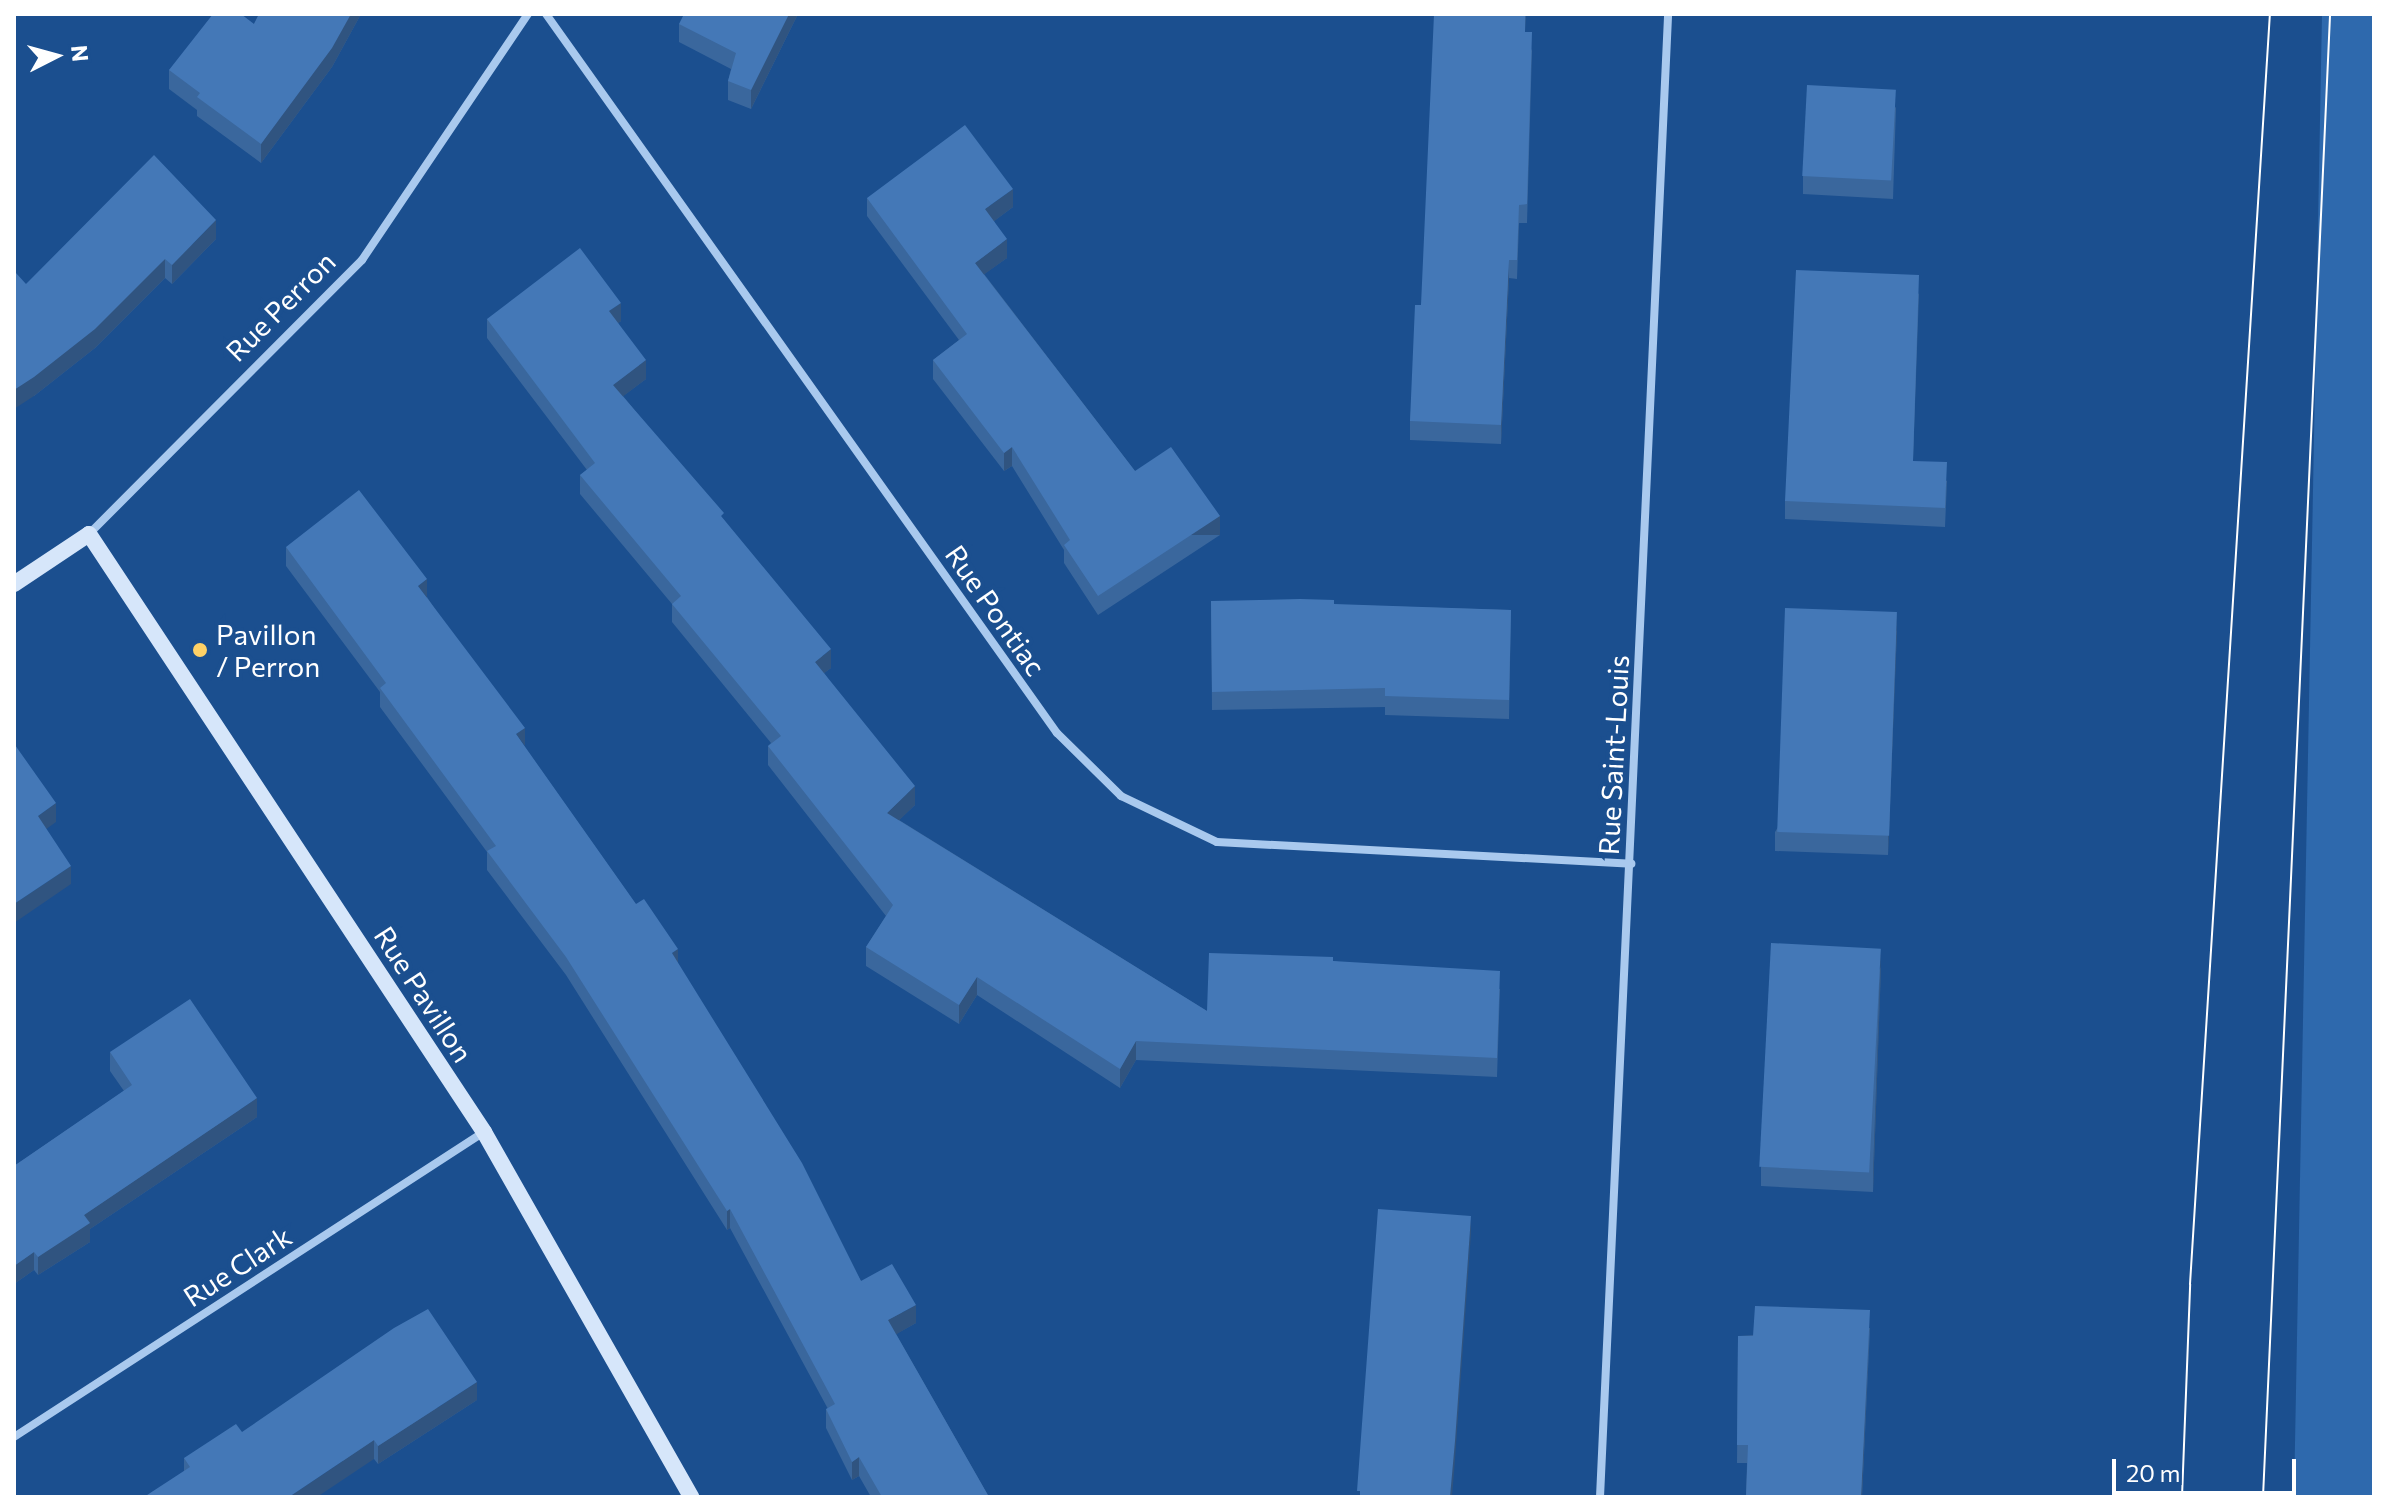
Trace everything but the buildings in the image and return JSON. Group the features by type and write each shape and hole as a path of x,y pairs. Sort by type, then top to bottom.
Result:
{"street":[{"name":"Rue Perron","path":"14,584 89,534 362,260 528,14"},
{"name":"Rue Pontiac","path":"546,14 1057,733 1121,796 1217,842 1631,864"},
{"name":"Rue Saint-Louis","path":"1600,1497 1668,14"},
{"name":"Rue Pavillon","path":"89,534 484,1132 691,1497"},
{"name":"Rue Clark","path":"14,1437 484,1132"}],"shaded area":[{"path":"2322,14 2374,14 2374,1497 2294,1497"}],"tram line":[{"path":"2182,1497 2190,1284 2270,14"},
{"path":"2263,1497 2330,14"}],"place":[{"name":"Pavillon / Perron","path":"200,650"}]}
